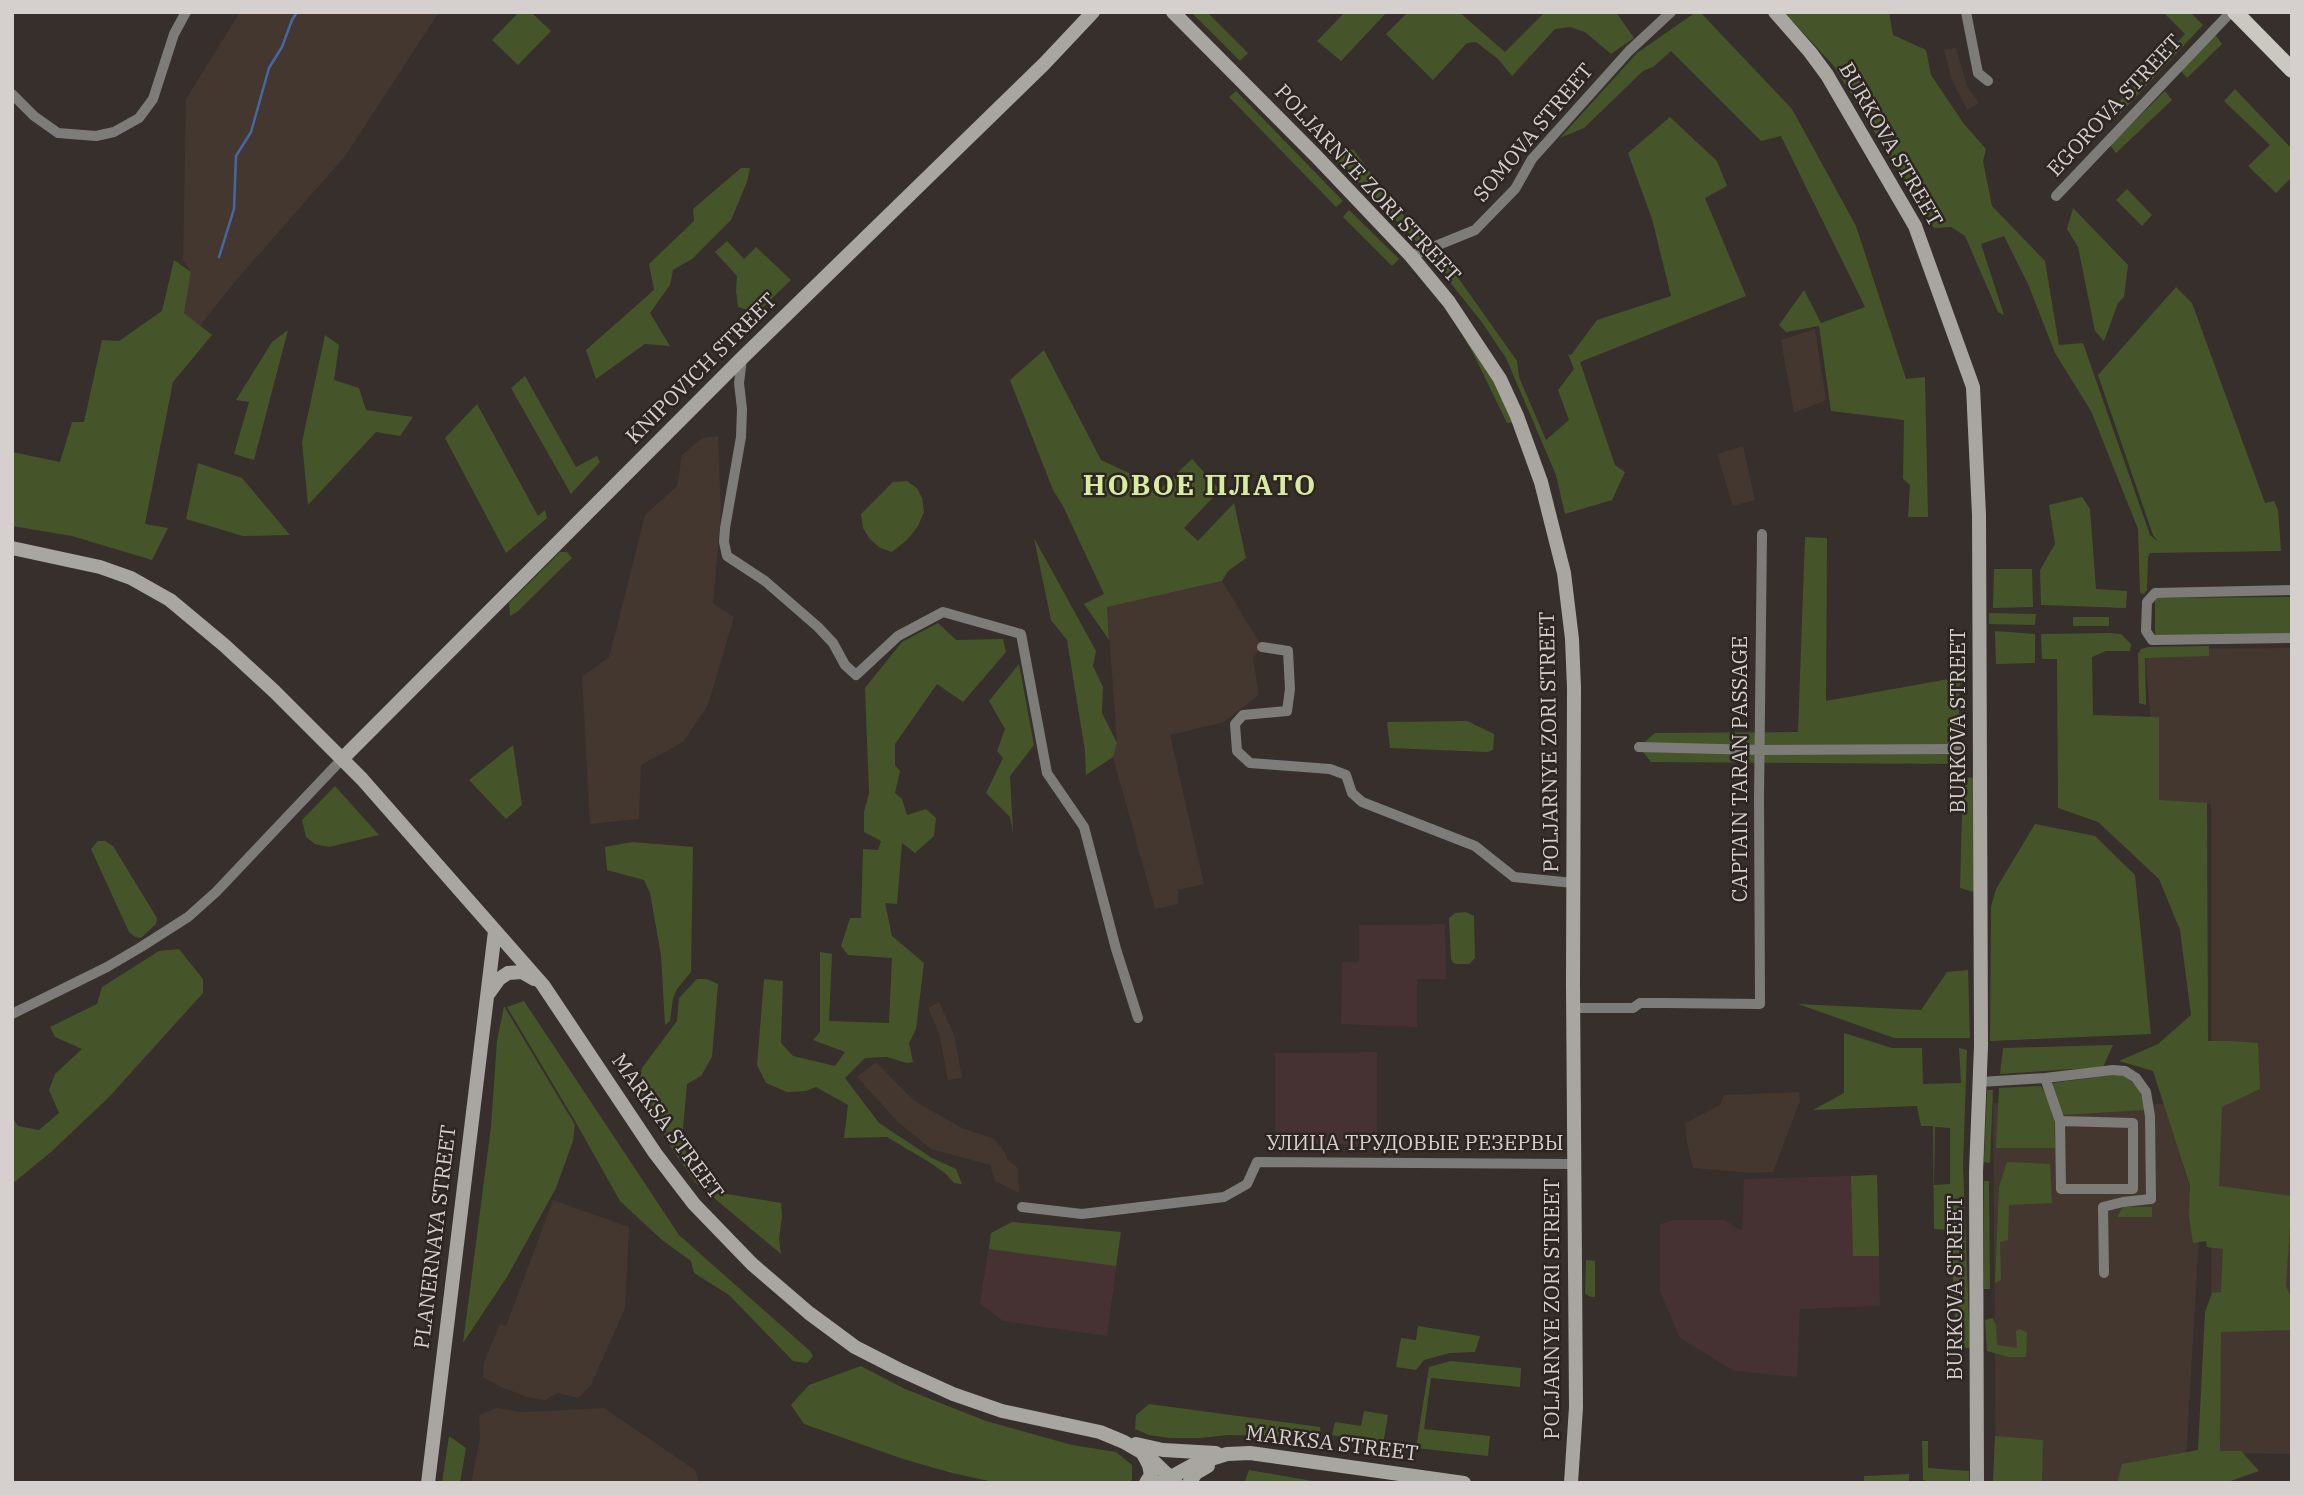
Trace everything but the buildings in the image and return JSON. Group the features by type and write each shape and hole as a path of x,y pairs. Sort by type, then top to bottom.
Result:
{"main road":[{"name":"KNIPOVICH STREET","path":"342,759 742,358 1044,64 1093,12"},
{"name":"POLJARNYE ZORI STREET","path":"1173,12 1411,256 1449,302 1500,379 1526,441 1548,506 1564,573 1572,639 1576,1407 1570,1483"},
{"name":"BURKOVA STREET","path":"1774,12 1810,51 1827,75 1915,226 1973,387 1979,515 1980,1082 1976,1172 1977,1483"},
{"path":"2233,12 2292,70"},
{"name":"MARKSA STREET","path":"12,548 100,567 131,578 170,600 234,654 371,789 543,985 655,1153 694,1204 752,1264 809,1313 855,1347 898,1370 953,1394 1002,1411 1100,1432 1124,1441"},
{"name":"PLANERNAYA STREET","path":"428,1483 495,931"},
{"path":"488,990 493,972 505,962 516,960 524,964"},
{"path":"488,990 499,979 514,971 522,972 543,985"},
{"path":"1124,1441 1141,1450 1169,1481"},
{"path":"1124,1441 1163,1450 1227,1454"},
{"path":"1141,1450 1151,1475 1146,1483"},
{"name":"MARKSA STREET","path":"1169,1481 1195,1464 1227,1454 1257,1453 1464,1483"},
{"path":"1189,1483 1196,1473 1227,1454"}],"street":[{"path":"12,94 34,116 58,133 96,136 114,132 139,118 153,99 174,34 186,12"},
{"name":"SOMOVA STREET","path":"1411,256 1475,230 1515,189 1532,159 1629,51 1671,12"},
{"path":"1966,12 1978,73 1989,81"},
{"name":"EGOROVA STREET","path":"2056,196 2233,12"},
{"path":"742,358 738,383 742,409 741,437 725,528 727,556 765,581 818,627 833,643 845,665 856,675 898,636 943,612 1021,634 1047,773 1084,827 1116,949 1138,1018"},
{"name":"CAPTAIN TARAN PASSAGE","path":"1573,1008 1633,1008 1640,1003 1760,1004 1762,534"},
{"path":"2292,590 2155,593 2147,602 2146,631 2151,640 2292,638"},
{"path":"1262,647 1288,651 1290,690 1287,711 1243,715 1235,724 1237,751 1250,763 1330,769 1346,775 1352,793 1362,802 1475,846 1514,877 1573,883"},
{"path":"1639,747 1760,750 1957,749"},
{"path":"12,1014 107,967 188,917 216,892 342,759"},
{"path":"1980,1082 2113,1070 2125,1071 2136,1078 2146,1092 2150,1116 2151,1199 2103,1207 2104,1273"},
{"path":"2045,1078 2060,1121 2061,1189 2133,1189 2133,1123 2060,1121"},
{"name":"УЛИЦА ТРУДОВЫЕ РЕЗЕРВЫ","path":"1022,1207 1082,1214 1224,1196 1247,1184 1257,1162 1574,1164"}],"shaded area":[{"path":"240,12 439,12 346,155 233,284 200,326 184,313 191,272 183,260 186,99"},
{"path":"1956,48 1967,86 1979,103 1967,110 1951,78 1944,50"},
{"path":"1815,329 1826,400 1794,413 1781,340"},
{"path":"718,436 721,513 713,603 734,617 708,705 683,742 641,765 639,819 590,824 582,677 609,657 645,515 677,486 682,455 702,438"},
{"path":"1743,446 1755,500 1733,506 1717,454"},
{"path":"1222,581 1262,647 1253,658 1259,695 1224,722 1170,735 1204,884 1178,890 1178,904 1155,909 1113,757 1117,743 1107,607"},
{"path":"2292,648 2292,1454 2211,1453 2211,804 2157,803 2145,649"},
{"path":"1445,924 1446,979 1417,979 1417,1027 1341,1024 1342,962 1359,962 1359,925"},
{"path":"939,1002 954,1035 962,1078 948,1080 939,1033 928,1008"},
{"path":"1377,1052 1377,1144 1275,1144 1275,1053"},
{"path":"876,1062 913,1100 962,1128 994,1139 1008,1160 1018,1168 1019,1193 995,1181 990,1165 931,1149 898,1122 857,1077"},
{"path":"1799,1092 1800,1101 1773,1172 1693,1168 1685,1123 1720,1105 1724,1095"},
{"path":"1993,1103 2164,1104 2200,1220 2186,1459 2110,1483 1996,1483"},
{"path":"1877,1175 1880,1306 1800,1309 1797,1377 1734,1371 1680,1338 1660,1292 1660,1224 1674,1220 1724,1220 1742,1231 1744,1179"},
{"path":"553,1200 629,1227 625,1308 591,1385 578,1398 558,1393 545,1400 527,1397 483,1377 484,1362 500,1324 506,1326"},
{"path":"1012,1222 1121,1232 1107,1336 1003,1321 980,1303 991,1233"},
{"path":"496,1408 524,1412 604,1408 695,1470 699,1483 471,1483 480,1439 479,1415"}],"green space":[{"path":"519,12 531,12 551,31 518,65 492,40"},
{"path":"1191,12 1207,12 1248,53 1240,61"},
{"path":"1345,12 1387,12 1341,61 1317,41"},
{"path":"1408,12 1459,12 1505,52 1545,12 1616,12 1634,38 1611,54 1585,32 1570,27 1555,29 1512,76 1498,59 1476,42 1467,43 1433,80 1386,34"},
{"path":"1696,12 1700,12 1792,109 1856,226 1906,379 1925,377 1928,517 1908,517 1910,485 1903,479 1904,420 1831,411 1819,326 1786,332 1779,325 1804,290 1821,323 1865,307 1781,136 1761,141 1671,51 1653,67 1643,71 1584,128 1560,138 1637,53"},
{"path":"1784,12 1889,12 1893,35 1926,50 1931,75 1964,124 1986,149 1983,161 1992,206 2045,261 2059,345 2083,343 2150,535 2158,542 2153,535 2098,375 2176,287 2192,303 2265,503 2274,501 2278,510 2281,551 2150,553 2147,590 2144,594 2140,593 2138,529 2091,411 2055,353 2028,284 2004,236 1981,244 2004,315 1998,312 1965,236 1951,227 1935,228 1925,221 1916,199 1833,65"},
{"path":"2163,12 2190,12 2203,25 2117,117 2111,110 2185,34"},
{"path":"2214,33 2222,44 2187,78 2179,68"},
{"path":"2235,89 2292,149 2292,177 2276,193 2248,166 2270,145 2224,101"},
{"path":"1236,91 1343,201 1336,207 1229,97"},
{"path":"2165,91 2172,100 2116,153 2110,145"},
{"path":"1670,117 1717,161 1727,186 1705,198 1746,296 1580,362 1615,465 1625,472 1612,500 1565,514 1556,475 1506,358 1481,321 1433,261 1442,255 1517,361 1519,377 1546,440 1569,420 1558,390 1574,369 1568,354 1571,355 1597,320 1671,296 1652,219 1628,153"},
{"path":"1336,147 1354,150 1391,201 1424,238 1418,243 1334,157"},
{"path":"741,168 750,168 731,220 692,259 673,270 670,285 650,313 670,346 645,344 596,379 586,350 654,290 649,264 694,221 693,209"},
{"path":"2127,189 2152,215 2142,226 2116,200"},
{"path":"2073,208 2128,265 2124,297 2118,303 2104,341 2095,331 2078,247 2067,229"},
{"path":"1349,210 1399,259 1392,266 1343,217"},
{"path":"727,241 744,259 756,247 791,280 757,313 738,307 737,276 715,252"},
{"path":"174,260 191,272 184,313 212,335 173,382 145,524 168,528 152,560 72,536 12,526 12,452 60,462 72,422 84,422 102,340 119,341 162,311"},
{"path":"1442,297 1454,310 1517,422 1507,423 1474,355 1450,313 1438,300"},
{"path":"288,330 254,460 234,454 249,402 236,400 272,342"},
{"path":"325,335 339,345 334,380 359,388 366,410 413,417 400,436 376,432 308,505 302,442"},
{"path":"1044,350 1101,460 1144,480 1156,493 1192,459 1220,490 1184,528 1198,541 1234,503 1246,558 1228,571 1222,581 1107,607 1109,640 1084,604 1104,594 1053,490 1010,380"},
{"path":"525,376 576,467 597,456 600,462 571,494 511,388"},
{"path":"477,404 538,516 545,510 547,518 506,553 445,438"},
{"path":"198,463 242,478 290,535 243,536 186,519"},
{"path":"907,481 917,488 924,512 918,526 907,540 892,552 880,548 869,538 863,528 861,514 893,482"},
{"path":"2082,497 2090,509 2096,589 2127,591 2126,608 2041,605 2040,570 2055,544 2049,505"},
{"path":"1805,537 1827,538 1826,701 1960,677 1958,764 1651,762 1639,747 1655,733 1798,732"},
{"path":"1034,538 1096,651 1093,666 1103,687 1102,713 1117,743 1113,757 1086,775 1085,751 1067,640 1051,620"},
{"path":"560,552 567,552 572,558 510,616 509,603"},
{"path":"1994,569 2032,569 2033,607 1993,608"},
{"path":"2292,597 2292,634 2155,637 2155,598"},
{"path":"1989,613 2036,614 2035,625 1989,624"},
{"path":"2073,617 2109,617 2109,626 2073,626"},
{"path":"938,623 956,640 1003,639 1006,652 963,702 937,684 895,744 895,765 900,771 895,793 902,799 907,815 926,809 936,818 934,836 915,853 902,843 897,904 885,903 892,936 924,963 916,1029 909,1043 913,1062 907,1063 887,1057 865,1058 845,1078 879,1123 932,1158 956,1169 962,1184 954,1183 929,1162 887,1137 844,1138 848,1105 816,1087 806,1091 787,1092 766,1083 757,1065 764,979 783,981 781,1043 793,1056 835,1066 845,1052 813,1040 820,1032 820,952 832,954 829,1021 889,1023 892,958 848,955 841,946 850,918 861,918 863,849 878,850 881,841 864,832 864,812 869,793 865,688 902,642"},
{"path":"1995,631 2035,634 2035,663 1996,664"},
{"path":"2041,634 2121,634 2131,644 2130,651 2106,651 2092,657 2093,715 2159,717 2159,800 2207,803 2208,1041 2258,1043 2260,1089 2222,1107 2219,1186 2292,1196 2286,1286 2292,1300 2292,1330 2221,1332 2220,1451 2241,1451 2259,1471 2225,1483 2117,1483 2122,1464 2198,1450 2205,1312 2212,1293 2221,1292 2223,1249 2207,1247 2206,1241 2193,1243 2189,1217 2190,1186 2153,1071 2119,1061 2158,1044 2191,1015 2180,930 2159,879 2098,822 2058,808 2057,659 2042,659"},
{"path":"2209,646 2209,656 2145,658 2146,705 2139,703 2138,654 2141,649"},
{"path":"1019,664 1034,745 1010,776 1013,832 1010,817 986,793 1003,758 997,751 1005,729 989,701"},
{"path":"1467,721 1494,734 1493,750 1487,752 1390,748 1387,722"},
{"path":"513,745 522,805 506,819 469,780"},
{"path":"1963,777 1975,778 1974,892 1960,888"},
{"path":"335,786 379,835 329,847 315,844 306,837 302,820"},
{"path":"2035,824 2095,836 2135,875 2151,1034 1990,1041 1991,907 1996,889"},
{"path":"98,841 105,841 113,846 157,918 156,924 141,938 129,932 91,849"},
{"path":"632,842 693,847 691,972 677,989 670,1021 665,1025 661,955 650,893 644,880 607,870 605,847"},
{"path":"1466,912 1474,916 1475,958 1469,964 1457,964 1451,959 1449,918 1455,913"},
{"path":"179,949 203,979 203,993 109,1097 51,1152 12,1184 12,1117 18,1126 39,1130 59,1113 49,1090 55,1074 82,1049 55,1037 50,1027 97,1004 102,987 159,951"},
{"path":"1968,970 1970,1038 1894,1038 1798,1004 1921,1010 1947,972"},
{"path":"697,979 707,979 718,984 712,1057 701,1076 687,1084 682,1139 692,1173 715,1192 781,1203 781,1254 696,1183 672,1149 640,1094 642,1068 677,1021 679,998"},
{"path":"524,1001 679,1235 810,1351 813,1356 807,1363 793,1361 729,1295 694,1273 691,1261 662,1240 620,1201 507,1007"},
{"path":"504,1006 575,1125 573,1141 556,1188 507,1277 463,1343 491,1127 497,1041"},
{"path":"1844,1033 1892,1048 1922,1048 1923,1084 1961,1083 1959,1048 1967,1050 1963,1166 1970,1348 1956,1347 1951,1230 1934,1229 1933,1126 1921,1126 1917,1106 1813,1110 1844,1093","holes":["1935,1127 1950,1128 1950,1184 1934,1185"]},
{"path":"2113,1045 2103,1067 2000,1074 2003,1048"},
{"path":"2122,1074 2139,1088 2145,1110 2060,1115 2052,1083"},
{"path":"2041,1086 2054,1110 2055,1148 1996,1148 1999,1088"},
{"path":"1987,1090 1993,1090 1990,1163 1984,1162"},
{"path":"2007,1162 2050,1164 2052,1203 2009,1205 2008,1240 2000,1242 2001,1280 1995,1283 1999,1187"},
{"path":"1877,1175 1879,1256 1853,1256 1851,1176"},
{"path":"1984,1181 1989,1181 1990,1289 1984,1289"},
{"path":"2123,1207 2152,1207 2152,1217 2117,1217"},
{"path":"1012,1222 1121,1232 1116,1266 989,1249 991,1233"},
{"path":"1586,1260 1595,1261 1595,1297 1585,1294"},
{"path":"1993,1318 1997,1345 2017,1348 2016,1331 2020,1329 2027,1333 2026,1357 2009,1357 1987,1351 1985,1320"},
{"path":"1418,1326 1480,1336 1475,1352 1450,1353 1424,1360 1416,1370 1396,1367 1401,1338 1416,1340"},
{"path":"1451,1361 1521,1368 1520,1387 1431,1378 1424,1429 1490,1436 1488,1456 1416,1448 1429,1367"},
{"path":"861,1366 905,1389 986,1421 1072,1445 1116,1452 1132,1465 1132,1480 1128,1483 998,1483 903,1459 804,1424 791,1405 809,1385"},
{"path":"1149,1404 1320,1427 1321,1437 1228,1435 1170,1438 1149,1435 1135,1429 1136,1415"},
{"path":"1364,1411 1388,1415 1383,1444 1332,1435 1335,1422 1361,1426"},
{"path":"449,1436 466,1448 460,1483 442,1483"},
{"path":"1995,1436 2043,1440 2042,1483 1993,1483"},
{"path":"1922,1441 1928,1441 1928,1468 1969,1471 1969,1483 1935,1483 1923,1480"},
{"path":"1249,1470 1324,1483 1245,1481"},
{"path":"1909,1474 1909,1483 1864,1483 1864,1476"}],"waterway":[{"path":"219,257 234,209 236,156 251,132 269,68 282,47 297,12"}],"district":[{"name":"НОВОЕ ПЛАТО","path":"1200,487"}]}
